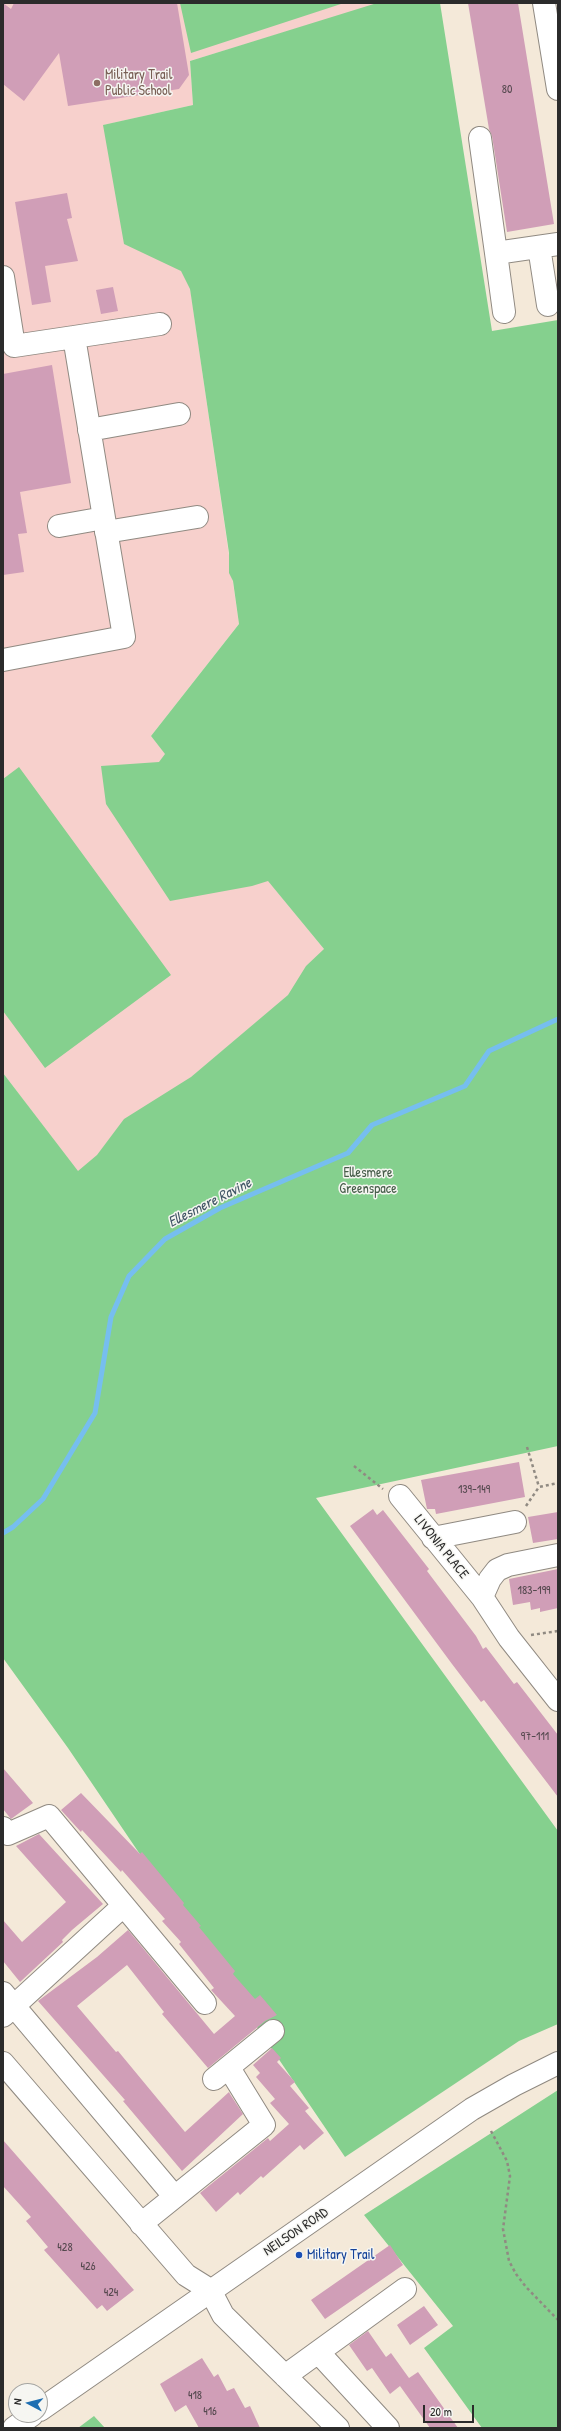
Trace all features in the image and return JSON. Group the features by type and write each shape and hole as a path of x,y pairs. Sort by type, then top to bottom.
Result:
{"main road":[{"path":"544,3 558,90"},
{"path":"480,138 504,312"},
{"path":"496,253 549,245 548,305"},
{"path":"3,277 14,346 160,324"},
{"path":"3,660 124,638 74,337"},
{"path":"89,430 179,414"},
{"path":"60,526 105,525 196,517"},
{"name":"LIVONIA PLACE","path":"400,1496 482,1597 509,1638 558,1700"},
{"path":"433,1538 515,1522"},
{"name":"LIVONIA PLACE","path":"482,1597 490,1580 497,1570 508,1565 558,1556"},
{"path":"3,1828 8,1834 49,1816 205,2003"},
{"path":"123,1906 7,2005 174,2196"},
{"path":"141,2224 264,2124 221,2073 273,2031"},
{"path":"3,2063 186,2275 210,2290 223,2315 338,2428"},
{"name":"NEILSON ROAD","path":"48,2404 210,2290 472,2109 514,2085 558,2064"},
{"path":"285,2376 405,2289"},
{"path":"318,2352 388,2428"}],"path":[{"path":"527,1448 539,1487"},
{"path":"354,1466 389,1493 400,1496"},
{"path":"515,1522 539,1487 558,1483"},
{"path":"509,1638 558,1630"},
{"path":"490,2131 507,2161 510,2176 503,2229 509,2261 526,2287 558,2320"}],"shaded area":[{"path":"3,3 377,4 190,61 193,105 104,125 188,274 239,624 151,736 332,959 78,1172 3,1073"}],"green space":[{"path":"180,3 344,3 191,53"},
{"name":"Ellesmere Greenspace","path":"377,3 440,3 492,331 558,320 558,1446 316,1498 558,1831 558,2024 519,2041 345,2157 68,1748 3,1658 3,1073 78,1171 97,1155 124,1119 191,1077 288,995 306,966 324,949 268,881 252,886 170,901 106,804 101,766 159,762 165,754 151,736 239,624 233,581 229,573 229,553 190,289 181,271 124,244 103,125 193,105 190,61"},
{"path":"19,767 171,975 45,1068 3,1011 3,779"},
{"path":"558,2090 558,2428 482,2428 424,2348 453,2326 364,2215"},
{"path":"94,2416 105,2428 78,2428"}],"building":[{"path":"3,3 11,9 14,3 177,3 189,75 179,89 68,106 59,53 24,101 3,84"},
{"path":"468,3 518,3 554,224 507,232 492,136 489,129"},
{"path":"67,193 72,218 67,219 78,261 45,266 51,302 32,305 15,202"},
{"path":"113,287 118,311 101,314 96,290"},
{"path":"52,365 71,483 20,492 27,533 18,534 24,572 3,575 3,374"},
{"path":"519,1462 525,1497 436,1514 435,1509 427,1509 421,1480"},
{"path":"373,1509 377,1515 383,1510 429,1569 427,1571 476,1636 483,1649 486,1647 514,1684 517,1682 558,1735 558,1797 484,1700 481,1702 350,1526"},
{"path":"558,1512 558,1539 533,1543 528,1517"},
{"path":"558,1569 558,1608 540,1612 540,1608 531,1610 530,1602 513,1605 509,1579"},
{"path":"3,1768 33,1803 11,1819 3,1809"},
{"path":"81,1793 140,1854 142,1852 184,1903 183,1905 201,1926 199,1927 235,1971 233,1974 255,1999 260,1995 277,2015 265,2021 208,2068 162,2014 164,2012 127,1965 77,2006 116,2052 118,2051 185,2132 229,2092 243,2114 182,2171 123,2101 125,2100 38,2001 97,1957 128,1930 214,2034 235,2016 211,1990 214,1988 179,1944 181,1942 162,1921 165,1919 122,1870 121,1872 61,1810"},
{"path":"39,1834 103,1904 72,1930 62,1940 63,1942 20,1982 3,1961 3,1920 22,1942 66,1902 16,1846"},
{"path":"272,2048 281,2058 277,2062 295,2082 290,2086 309,2108 305,2111 324,2133 304,2150 300,2145 263,2178 261,2176 240,2195 238,2192 216,2212 200,2193 268,2138 270,2141 289,2124 270,2103 275,2099 256,2077 260,2073 253,2065"},
{"path":"3,2140 134,2290 107,2311 102,2305 97,2309 44,2250 48,2247 26,2221 31,2217 3,2186"},
{"path":"390,2245 403,2265 325,2319 311,2300"},
{"path":"424,2306 438,2325 410,2345 397,2325"},
{"path":"368,2331 386,2357 391,2353 409,2378 418,2372 458,2428 430,2428 400,2386 390,2394 372,2368 367,2371 349,2345"},
{"path":"202,2358 214,2377 218,2374 227,2391 234,2388 245,2408 250,2406 260,2428 199,2428 186,2405 175,2412 160,2384"}],"waterway":[{"name":"Ellesmere Ravine","path":"3,1533 13,1527 43,1499 95,1413 111,1317 129,1276 165,1239 220,1208 348,1153 372,1125 465,1086 489,1051 558,1019"}],"place":[{"name":"Military Trail Public School","path":"97,83"},
{"name":"Military Trail","path":"299,2255"}]}
